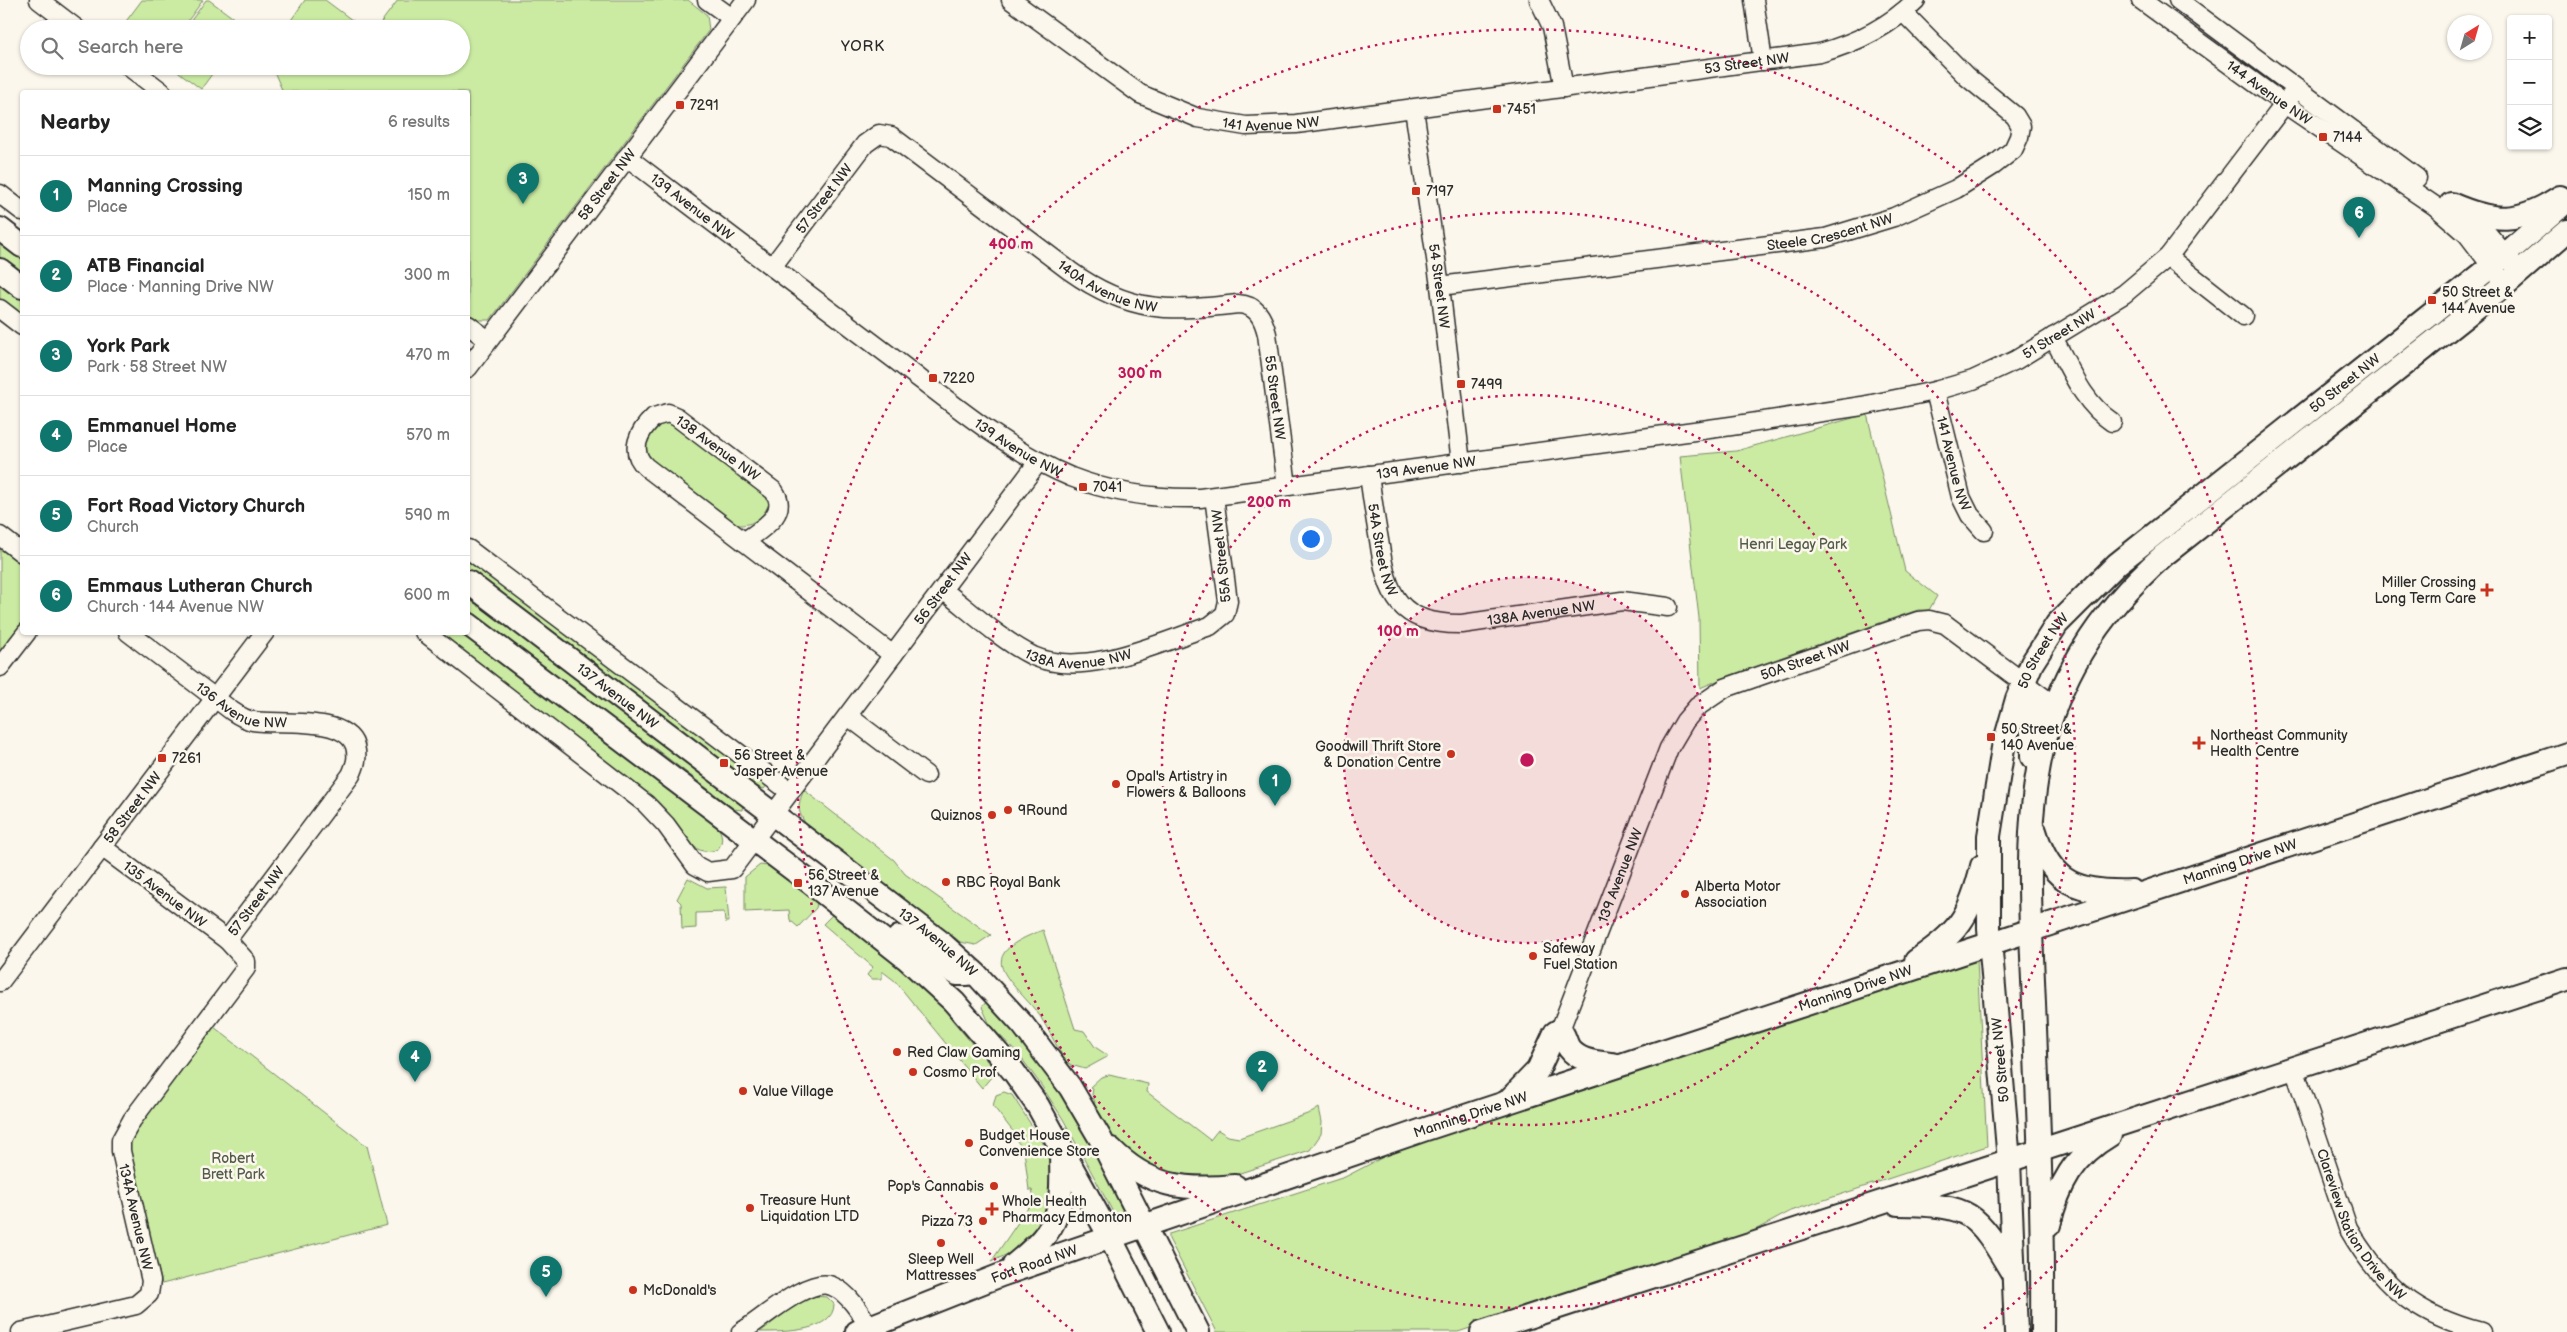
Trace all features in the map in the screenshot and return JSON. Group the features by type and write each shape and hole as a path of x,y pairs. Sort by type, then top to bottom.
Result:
{"main road":[{"path":"2451,204 2482,217 2509,218 2538,209 2567,192"},
{"name":"50 Street NW","path":"2016,1332 2009,1161 1990,945 1989,836 1999,764 2023,682 2039,648 2057,624 2091,588 2144,541 2499,261 2567,201"},
{"path":"0,229 20,244"},
{"name":"50 Street NW","path":"2042,1332 2043,1256 2032,931 2031,811 2041,753 2056,706 2087,642 2132,584 2164,555 2513,278 2567,231"},
{"path":"0,270 20,285"},
{"path":"2056,706 2050,697 2050,682 2073,636 2094,606 2136,557 2144,541"},
{"name":"137 Avenue NW","path":"470,584 931,935 976,974 1039,1044 1070,1088 1100,1138 1198,1332"},
{"path":"470,626 811,883 906,958 954,1002 1014,1072 1061,1147 1110,1237 1158,1332"},
{"path":"2023,682 2030,691 2034,703 2031,811 2046,860 2067,881 2085,889 2096,891 2158,890"},
{"name":"Manning Drive NW","path":"1144,1226 1505,1103 2158,890 2567,754"},
{"path":"1896,975 1949,938 1965,916 1980,874 1989,836"},
{"path":"811,883 958,974 976,974"},
{"path":"954,1002 976,974"},
{"path":"1482,1332 2567,979"},
{"path":"1505,1103 1538,1070 1555,1033 1560,1030 1568,1047 1583,1060 1619,1066"},
{"path":"2043,1256 2053,1208 2069,1171 2094,1145 2138,1119"},
{"path":"1100,1138 1124,1163 1140,1173 1183,1188 1212,1188 1271,1182"},
{"path":"1001,1275 1038,1245 1051,1229 1059,1213 1062,1187 1061,1147"},
{"path":"1879,1204 1943,1205 1968,1214 1989,1234 2015,1277"},
{"name":"Fort Road NW","path":"866,1330 1001,1275 1144,1226"}],"street":[{"path":"39,0 65,20"},
{"path":"707,0 732,18"},
{"name":"58 Street NW","path":"470,365 746,0"},
{"name":"141 Avenue NW","path":"1011,0 1126,86 1154,102 1198,118 1230,124 1281,126 1564,88"},
{"path":"1539,0 1552,27 1564,88"},
{"path":"1754,0 1763,61"},
{"name":"53 Street NW","path":"1564,88 1763,61 1833,49 1870,34 1903,12 1916,0"},
{"name":"144 Avenue NW","path":"2141,0 2284,103 2435,206 2499,261 2513,278"},
{"name":"144 Avenue NW","path":"2178,0 2486,232 2499,261"},
{"name":"Steele Crescent NW","path":"1440,286 1824,238 1894,217 1956,189 1994,165 2013,150 2020,136 2021,126 2015,116 1967,77 1903,12"},
{"path":"140,75 159,90"},
{"name":"51 Street NW","path":"1731,426 1862,406 1935,391 1992,372 2053,337 2124,294 2168,257 2296,89"},
{"name":"54 Street NW","path":"1414,109 1440,286 1461,462"},
{"name":"57 Street NW","path":"772,267 864,144 879,134"},
{"name":"140A Avenue NW","path":"879,134 886,134 896,139 1070,271 1099,290 1130,302 1159,309 1189,310 1245,304 1258,312"},
{"name":"139 Avenue NW","path":"627,157 992,433 1039,462 1087,483 1131,494 1185,498 1214,496 1731,426"},
{"path":"0,194 20,209"},
{"path":"2168,257 2243,316"},
{"path":"0,309 20,324"},
{"name":"55 Street NW","path":"1258,312 1267,334 1287,486"},
{"path":"470,326 488,340"},
{"path":"2053,337 2086,399 2095,410 2112,422"},
{"name":"141 Avenue NW","path":"1935,391 1961,497 1970,516 1984,531"},
{"name":"138 Avenue NW","path":"744,542 777,515 780,503 774,491 677,417 668,414 654,417 636,444 636,452 641,462 744,542 893,655"},
{"name":"56 Street NW","path":"753,839 1039,462"},
{"name":"54A Street NW","path":"1369,475 1388,587 1398,601 1416,615"},
{"name":"55A Street NW","path":"1214,496 1228,595 1225,614"},
{"path":"0,536 20,551"},
{"name":"137 Avenue NW","path":"470,551 789,791"},
{"name":"138A Avenue NW","path":"943,590 1022,650 1043,660 1067,664 1089,664 1108,659 1210,626 1225,614"},
{"name":"138A Avenue NW","path":"1416,615 1433,622 1462,624 1622,600 1668,607"},
{"name":"50A Street NW","path":"1684,721 1706,699 1737,683 1918,621 1938,621 1950,627 2023,682"},
{"path":"0,668 25,635"},
{"name":"136 Avenue NW","path":"132,635 215,699 250,721 334,726 347,732 354,743 358,756"},
{"name":"58 Street NW","path":"0,982 263,635"},
{"path":"428,635 646,804 666,825 695,865 708,872 732,869 753,839"},
{"path":"2023,682 2056,706"},
{"path":"848,716 926,775"},
{"name":"139 Avenue NW","path":"1560,1030 1670,748 1684,721"},
{"name":"57 Street NW","path":"121,1140 132,1120 246,968 246,961 227,940 351,775 358,756"},
{"name":"135 Avenue NW","path":"102,847 227,940"},
{"name":"Clareview Station Drive NW","path":"2294,1068 2348,1228 2362,1252 2411,1304 2440,1318 2481,1332"},
{"name":"134A Avenue NW","path":"21,1332 136,1305 149,1294 152,1281 123,1162 121,1140"},
{"name":"Fort Road NW","path":"741,1332 802,1291 817,1284 832,1285 843,1294 866,1330"}],"green space":[{"path":"142,0 203,0 189,20 127,20"},
{"path":"206,0 209,0 236,20 192,20"},
{"path":"305,0 325,0 352,20 291,20"},
{"path":"398,0 688,0 707,15 709,30 490,320 474,320 470,317 470,90 282,90 276,75 470,75 470,20 383,20"},
{"path":"183,75 211,75 201,89"},
{"path":"0,236 20,252 20,274 0,259"},
{"path":"0,278 20,293 20,316 0,301"},
{"name":"Henri Legay Park","path":"1867,414 1905,571 1937,596 1929,610 1918,610 1897,617 1731,675 1700,688 1699,618 1680,456 1736,451"},
{"path":"669,422 764,494 769,503 757,520 748,524 737,525 648,458 643,451 644,443 658,424"},
{"path":"0,546 20,561 20,626 0,653"},
{"path":"470,559 768,784 764,789 755,786 470,573"},
{"path":"470,600 550,654 743,805 742,810 734,809 652,746 580,699 470,616"},
{"path":"442,635 469,635 717,825 722,837 718,849 701,850 694,846 681,833 666,810 651,796"},
{"path":"804,790 894,860 905,874 991,935 976,945 960,942 954,937 951,940 809,831 799,808"},
{"path":"760,865 768,866 775,870 817,903 816,908 798,927 790,920 789,910 745,912 745,877"},
{"path":"688,878 707,888 726,887 729,922 725,922 724,912 696,913 696,928 682,929 681,903 677,899"},
{"path":"835,912 936,996 953,1021 992,1067 992,1076 982,1088 895,981 882,971 882,979 871,979 867,975 873,967 823,924"},
{"path":"1043,930 1075,1029 1084,1031 1095,1047 1107,1055 1107,1057 1085,1069 1071,1065 1065,1060 1040,1016 1008,979 1002,969 1002,959 1007,949 1020,940"},
{"path":"1977,960 1987,1146 1791,1211 1738,1239 1458,1332 1217,1332 1169,1239 1169,1234 1345,1177 1418,1139"},
{"path":"989,1001 995,1003 1073,1106 1124,1211 1114,1214 1063,1119 1041,1085 1017,1052 991,1027 982,1007"},
{"name":"Robert Brett Park","path":"214,1027 367,1146 387,1225 162,1284 131,1159 130,1142 143,1120"},
{"path":"1109,1075 1148,1084 1147,1092 1210,1140 1218,1130 1228,1136 1239,1138 1313,1112 1319,1108 1322,1122 1321,1134 1310,1150 1219,1180 1155,1173 1110,1136 1091,1106 1095,1103 1092,1094 1093,1089 1090,1087 1101,1077"},
{"path":"1004,1092 1012,1095 1048,1151 1054,1174 1055,1206 1020,1248 991,1262 1034,1199 1032,1190 1029,1190 1024,1150 1013,1136 1015,1134 993,1106 996,1095"},
{"path":"813,1296 827,1297 834,1304 832,1313 826,1320 817,1325 794,1331 760,1332 798,1303"}],"place":[{"name":"7291","path":"680,105"},
{"name":"7451","path":"1497,109"},
{"name":"7144","path":"2323,137"},
{"name":"7197","path":"1416,191"},
{"name":"York Park","path":"523,204"},
{"name":"Emmaus Lutheran Church","path":"2359,238"},
{"name":"50 Street & 144 Avenue","path":"2432,300"},
{"name":"7220","path":"933,378"},
{"name":"7499","path":"1461,384"},
{"name":"7041","path":"1083,487"},
{"name":"Miller Crossing Long Term Care","path":"2487,590"},
{"name":"50 Street & 140 Avenue","path":"1991,737"},
{"name":"Northeast Community Health Centre","path":"2199,743"},
{"name":"Goodwill Thrift Store & Donation Centre","path":"1451,754"},
{"name":"7261","path":"162,758"},
{"name":"56 Street & Jasper Avenue","path":"724,763"},
{"name":"Opal's Artistry in Flowers & Balloons","path":"1116,784"},
{"name":"Manning Crossing","path":"1275,806"},
{"name":"9Round","path":"1008,810"},
{"name":"Quiznos","path":"992,815"},
{"name":"RBC Royal Bank","path":"946,882"},
{"name":"56 Street & 137 Avenue","path":"798,883"},
{"name":"Alberta Motor Association","path":"1685,894"},
{"name":"Safeway Fuel Station","path":"1533,956"},
{"name":"Red Claw Gaming","path":"897,1052"},
{"name":"Cosmo Prof","path":"913,1072"},
{"name":"Emmanuel Home","path":"415,1082"},
{"name":"Value Village","path":"743,1091"},
{"name":"ATB Financial","path":"1262,1092"},
{"name":"Budget House Convenience Store","path":"969,1143"},
{"name":"Pop's Cannabis","path":"994,1186"},
{"name":"Treasure Hunt Liquidation LTD","path":"750,1208"},
{"name":"Whole Health Pharmacy Edmonton","path":"992,1209"},
{"name":"Pizza 73","path":"983,1221"},
{"name":"Sleep Well Mattresses","path":"941,1243"},
{"name":"McDonald's","path":"633,1290"},
{"name":"Fort Road Victory Church","path":"546,1297"}],"district":[{"name":"YORK","path":"863,46"}]}
